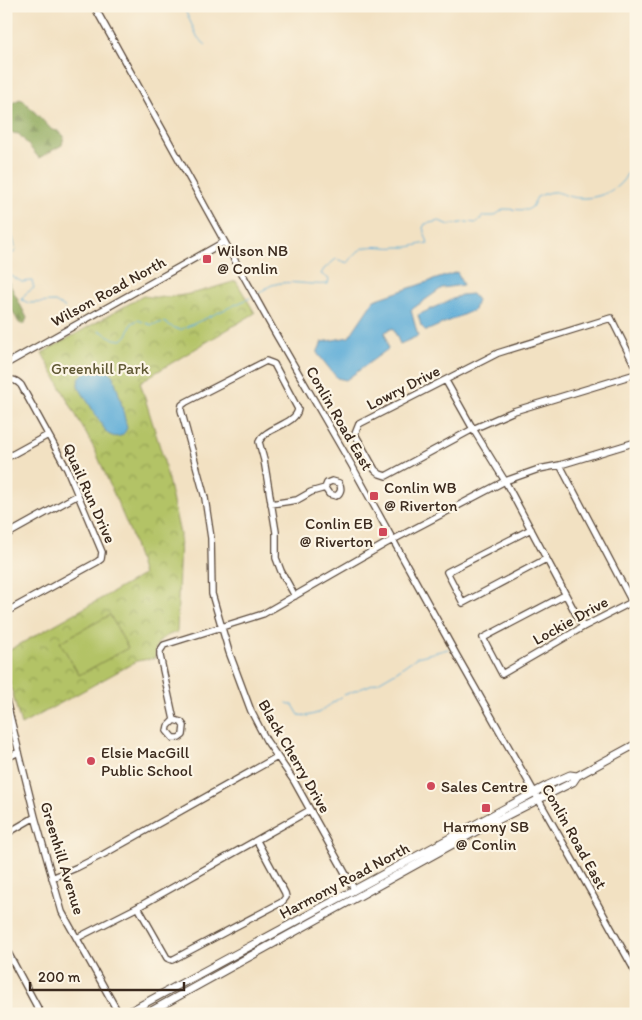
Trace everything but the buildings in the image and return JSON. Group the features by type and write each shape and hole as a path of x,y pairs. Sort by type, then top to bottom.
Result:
{"main road":[{"name":"Harmony Road North","path":"146,1014 474,833 573,782 577,776 636,744"},
{"name":"Harmony Road North","path":"126,1014 535,792 570,775 577,776"}],"street":[{"name":"Conlin Road East","path":"94,6 207,208 224,242 394,540 636,974"},
{"name":"Wilson Road North","path":"6,364 224,242"},
{"name":"Lowry Drive","path":"473,429 386,476 375,470 356,434 359,424 498,353 611,318 636,368"},
{"name":"Black Cherry Drive","path":"296,596 281,572 276,558 276,532 259,442 264,434 294,417 298,409 274,364 266,361 186,402 182,405 181,410 206,498 211,538 212,594 229,652 251,711 266,740 294,781 354,890"},
{"path":"473,429 536,403 636,374"},
{"name":"Quail Run Drive","path":"6,381 17,381 21,385 67,469 102,552 101,559 6,612"},
{"path":"446,381 532,529 546,559 583,626"},
{"path":"6,458 48,435"},
{"path":"174,720 160,656 162,648 167,644 263,614 394,540 505,481 538,469 560,465 636,442"},
{"name":"Lockie Drive","path":"560,465 632,602 583,626 502,674 483,638 565,595"},
{"path":"271,504 297,500 311,492 325,488"},
{"path":"6,535 78,495"},
{"path":"532,529 446,572 463,603 546,559"},
{"name":"Greenhill Avenue","path":"6,700 35,817 62,912 119,1014"},
{"path":"6,758 19,752"},
{"path":"52,878 104,854 278,756"},
{"path":"78,938 138,907 310,810"},
{"path":"6,834 35,817"},
{"path":"138,907 167,958 172,960 282,902 286,897 285,893 256,841"},
{"path":"6,950 41,1014"}],"green space":[{"path":"20,99 52,130 58,131 64,136 62,145 39,158 19,134 6,132 6,106"},
{"path":"6,277 27,318 24,325 19,323 6,299"},
{"name":"Greenhill Park","path":"236,281 255,313 140,382 163,457 180,534 177,632 160,640 156,647 155,658 137,661 21,725 6,669 6,652 143,575 131,534 95,450 42,353 143,296 179,296"},
{"path":"110,615 128,648 79,675 60,642"}],"water":[{"path":"457,272 463,285 442,288 411,310 418,336 400,344 393,328 385,332 388,349 346,380 337,378 317,353 322,342 349,337 374,300"},
{"path":"472,294 477,300 474,310 426,331 421,326 418,315 461,295"},
{"path":"95,367 103,368 113,376 127,428 121,436 113,436 107,433 78,386 79,379 85,372"}],"waterway":[{"path":"183,6 198,38 206,45"},
{"path":"258,294 270,286 279,283 328,284 329,279 321,274 324,269 336,259 348,263 364,248 407,247 428,243 423,228 425,224 439,221 450,225 466,222 477,223 483,216 494,216 504,209 527,210 532,207 537,197 550,192 580,198 604,194 623,181 627,174 636,170"},
{"path":"6,232 11,233 16,249 15,252 6,255"},
{"path":"6,273 22,282 32,281 34,288 25,294 22,300 29,303 55,302 65,308"},
{"path":"99,330 114,339 122,340 127,335 132,323 138,320 151,325 164,322 180,330 250,298"},
{"path":"287,703 293,705 299,715 307,716 318,713 344,695 378,682 417,657 448,649"}],"place":[{"name":"Wilson NB @ Conlin","path":"207,259"},
{"name":"Conlin WB @ Riverton","path":"374,496"},
{"name":"Conlin EB @ Riverton","path":"383,532"},
{"name":"Elsie MacGill Public School","path":"91,761"},
{"name":"Sales Centre","path":"431,786"},
{"name":"Harmony SB @ Conlin","path":"486,808"}]}
